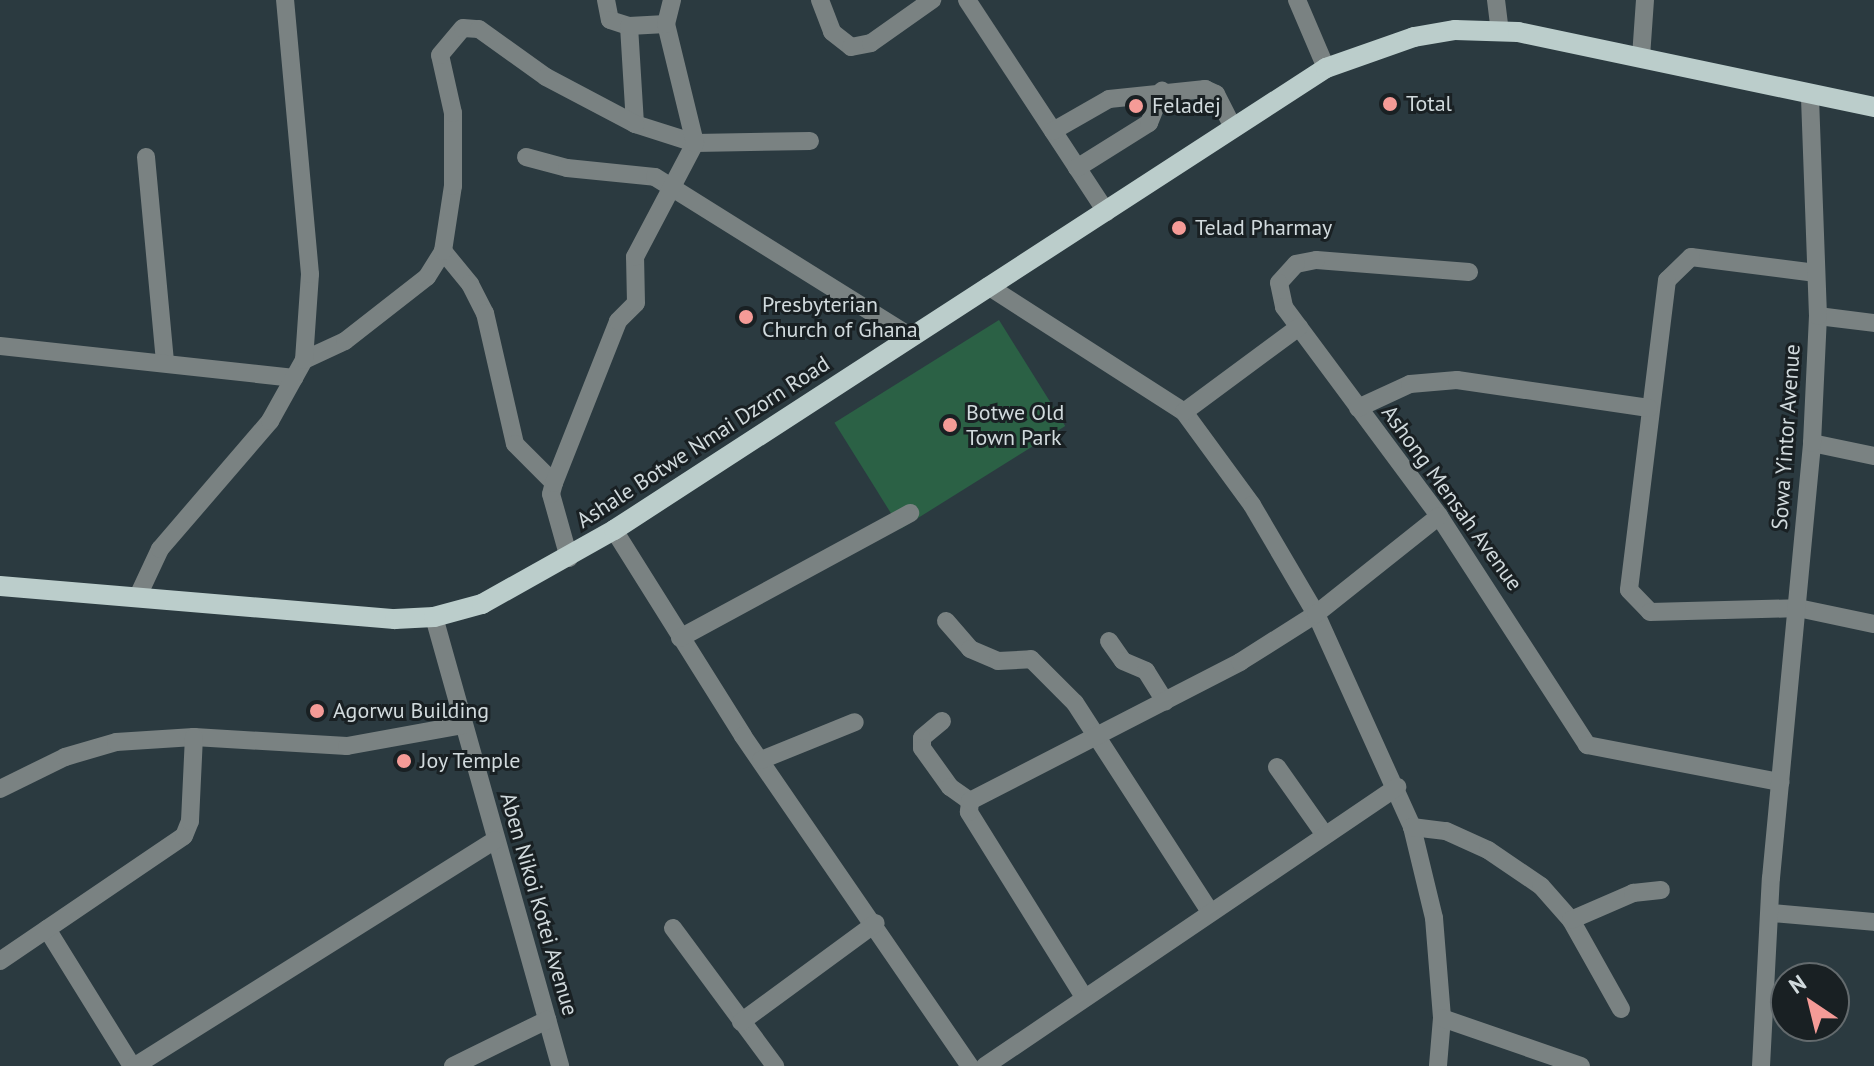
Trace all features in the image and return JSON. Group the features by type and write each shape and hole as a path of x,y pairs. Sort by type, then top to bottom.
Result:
{"main road":[{"name":"Ashale Botwe Nmai Dzorn Road","path":"0,586 298,612 434,617 482,604 569,558 614,530 1326,68 1424,34 1500,32 1641,57 1874,107"}],"street":[{"path":"138,596 160,549 270,421 304,360 310,274 285,0"},
{"path":"606,0 610,20 629,26 666,24"},
{"path":"569,558 551,494 554,483 618,321 636,303 635,257 695,143 666,24 672,0"},
{"path":"820,0 832,32 851,47 871,43 932,0"},
{"path":"967,0 1106,212"},
{"path":"1297,0 1326,68"},
{"path":"1496,0 1500,32"},
{"path":"1641,57 1645,0"},
{"path":"629,26 635,124"},
{"path":"304,360 345,341 427,277 443,251 453,186 453,113 440,55 463,28 479,29 546,77 635,124 695,143 810,141"},
{"path":"1053,131 1109,99 1162,91 1210,91 1233,127"},
{"path":"1077,168 1149,123 1162,91"},
{"name":"Sowa Yintor Avenue","path":"1761,1066 1780,782 1812,443 1818,316 1810,94"},
{"path":"146,157 165,361"},
{"path":"526,157 567,168 655,177 909,336"},
{"path":"443,251 470,284 485,313 515,444 554,483"},
{"path":"1816,273 1691,257 1676,266 1667,280 1629,590 1636,602 1650,612 1798,608 1874,624"},
{"name":"Ashong Mensah Avenue","path":"1469,272 1316,260 1296,264 1279,283 1284,307 1439,516 1587,745 1780,782"},
{"path":"988,286 1184,412 1252,505 1316,614 1397,787 1412,827 1434,918 1442,1018 1432,1065"},
{"path":"1818,316 1874,323"},
{"path":"1184,412 1299,327"},
{"path":"0,346 165,361 294,378"},
{"path":"1358,408 1410,384 1457,380 1649,408"},
{"path":"1812,443 1874,456"},
{"path":"680,638 910,513"},
{"path":"970,801 1165,702 1316,614 1439,516"},
{"path":"614,530 680,638 761,760 876,923 970,1066"},
{"name":"Aben Nikoi Kotei Avenue","path":"434,617 560,1066"},
{"path":"946,621 970,649 998,661 1031,659 1075,703 1210,912"},
{"path":"1109,641 1123,661 1146,671 1165,702"},
{"path":"942,721 922,738 922,748 950,787 970,801"},
{"path":"761,760 855,722"},
{"path":"0,789 65,757 116,742 194,737 347,746 462,725"},
{"path":"0,961 184,836 190,821 194,737"},
{"path":"1277,767 1325,835"},
{"path":"985,1066 1397,787"},
{"path":"970,801 969,812 1084,997"},
{"path":"1412,827 1446,831 1488,850 1541,886 1571,920 1621,1009"},
{"path":"47,929 139,1065 495,840"},
{"path":"1571,920 1633,893 1661,890"},
{"path":"1772,913 1874,922"},
{"path":"741,1022 876,923"},
{"path":"673,928 775,1066"},
{"path":"1442,1018 1581,1066"},
{"path":"453,1066 547,1020"}],"green space":[{"name":"Botwe Old Town Park","path":"999,320 1065,426 901,529 834,423"}],"place":[{"name":"Total","path":"1390,104"},
{"name":"Feladej","path":"1136,106"},
{"name":"Telad Pharmay","path":"1179,228"},
{"name":"Presbyterian Church of Ghana","path":"746,317"},
{"name":"Botwe Old Town Park","path":"950,425"},
{"name":"Agorwu Building","path":"317,711"},
{"name":"Joy Temple","path":"404,761"}]}
